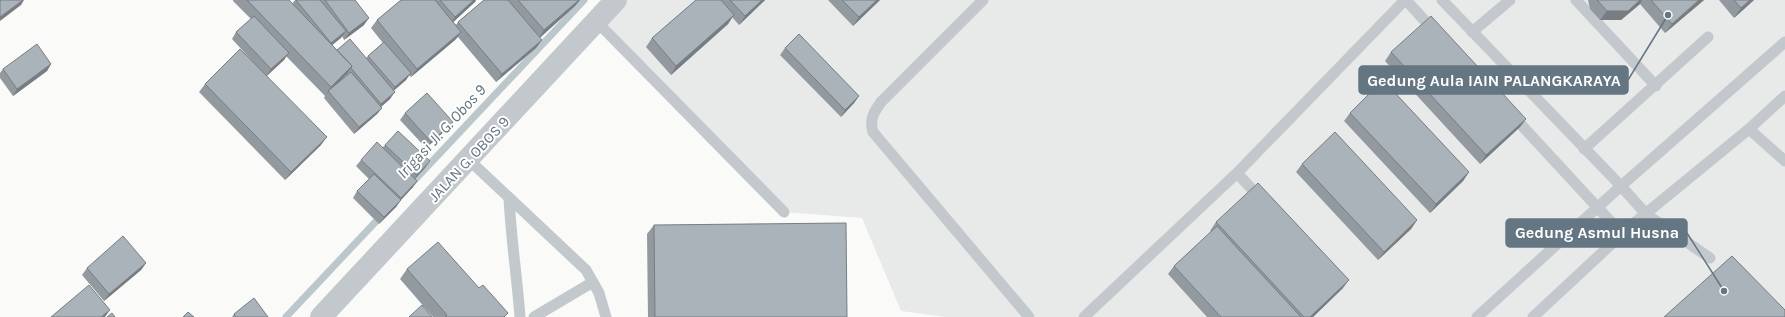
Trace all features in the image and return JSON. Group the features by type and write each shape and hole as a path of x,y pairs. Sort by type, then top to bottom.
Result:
{"street":[{"name":"JALAN G. OBOS 9","path":"321,317 469,160 616,0"}],"lane":[{"path":"983,0 881,102 873,112 871,124 873,132 1029,317"},
{"path":"1084,317 1237,173 1405,0 1443,40"},
{"path":"1442,0 1584,149 1622,186 1646,214 1710,258"},
{"path":"1472,32 1510,0"},
{"path":"1576,0 1656,86"},
{"path":"596,21 784,212"},
{"path":"1584,149 1656,86 1708,37"},
{"path":"1477,317 1597,208 1785,42"},
{"path":"1534,317 1646,214 1749,129 1785,96"},
{"path":"1507,110 1623,235"},
{"path":"1749,129 1785,162"},
{"path":"469,160 586,270 599,293 606,317"},
{"path":"1237,173 1269,207"},
{"path":"509,198 511,234 520,317"},
{"path":"534,317 593,282"}],"shaded area":[{"path":"618,0 1785,0 1785,317 946,317 901,311 862,218 784,212 596,21"}],"building":[{"path":"0,0 23,0 0,17"},
{"path":"247,0 289,0 352,66 331,87"},
{"path":"296,0 320,0 346,31 331,43"},
{"path":"325,0 355,0 369,18 349,33"},
{"path":"401,0 435,0 461,32 417,69 377,20"},
{"path":"440,0 474,0 455,17"},
{"path":"484,0 508,0 542,40 502,74 458,22"},
{"path":"518,0 579,0 544,30"},
{"path":"696,0 721,0 734,15 676,66 652,38"},
{"path":"730,0 762,0 745,16"},
{"path":"842,0 877,0 859,17"},
{"path":"1597,0 1640,0 1628,11 1607,11"},
{"path":"1651,0 1699,0 1672,24"},
{"path":"1734,0 1750,0 1741,8"},
{"path":"254,16 289,53 271,69 236,32"},
{"path":"1431,16 1526,119 1486,155 1391,52"},
{"path":"799,34 859,96 845,110 785,48"},
{"path":"350,39 395,92 381,104 351,68 352,66 337,50"},
{"path":"384,42 411,73 395,87 368,56"},
{"path":"37,44 51,64 17,89 3,69"},
{"path":"240,49 327,137 291,172 205,84"},
{"path":"351,72 382,108 359,127 328,91"},
{"path":"1383,80 1469,172 1436,204 1350,113"},
{"path":"427,93 453,122 431,142 405,113"},
{"path":"398,131 430,161 417,175 385,145"},
{"path":"1335,132 1417,220 1384,252 1302,164"},
{"path":"377,142 417,181 401,198 361,160"},
{"path":"374,174 401,200 384,217 357,191"},
{"path":"1258,183 1349,280 1310,317 1304,317 1216,222"},
{"path":"846,223 847,317 655,317 654,225"},
{"path":"1217,226 1301,317 1221,317 1174,266"},
{"path":"123,236 146,263 109,294 87,268"},
{"path":"438,242 479,288 483,285 508,313 504,317 445,317 447,315 407,269"},
{"path":"1732,256 1785,310 1785,317 1664,317"},
{"path":"89,285 110,310 101,317 51,317"},
{"path":"254,298 268,317 236,317 234,314"},
{"path":"422,305 432,317 409,317"},
{"path":"188,312 194,317 183,317"},
{"path":"112,313 115,317 107,317"}],"waterway":[{"name":"Irigasi Jl. G. Obos 9","path":"409,186 584,0"},
{"name":"Irigasi Jl. G. Obos 9","path":"286,317 382,215"}],"place":[{"name":"Gedung Aula IAIN PALANGKARAYA","path":"1668,15"},
{"name":"Gedung Asmul Husna","path":"1724,291"}]}
